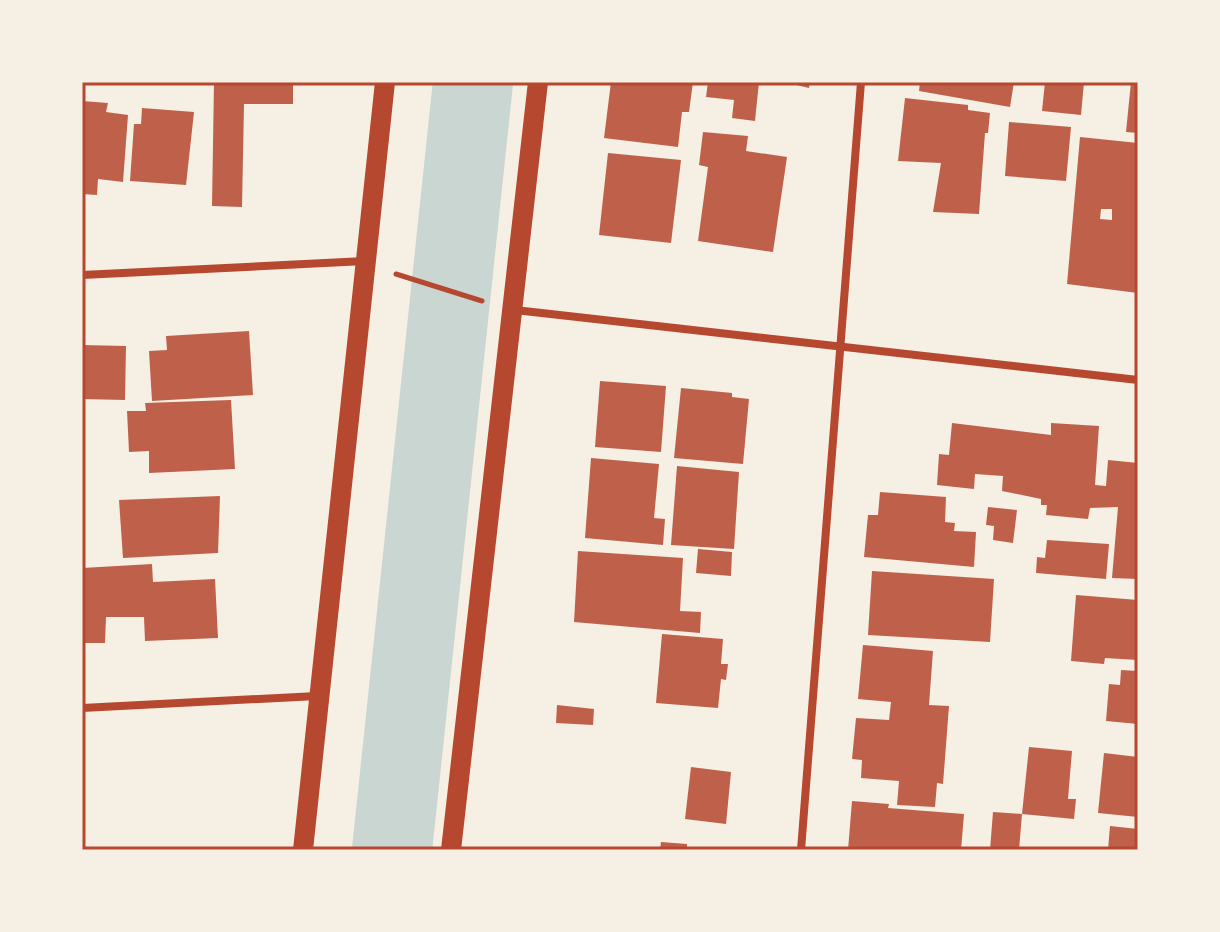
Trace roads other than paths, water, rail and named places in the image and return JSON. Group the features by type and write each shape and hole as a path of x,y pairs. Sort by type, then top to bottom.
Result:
{"main road":[{"path":"303,850 376,266 385,82"},
{"path":"451,850 538,82"}],"street":[{"path":"801,850 861,82"},
{"path":"82,275 376,266"},
{"path":"512,310 1138,380"},
{"path":"82,708 320,696"}],"waterway":[{"path":"392,850 473,82"}]}
